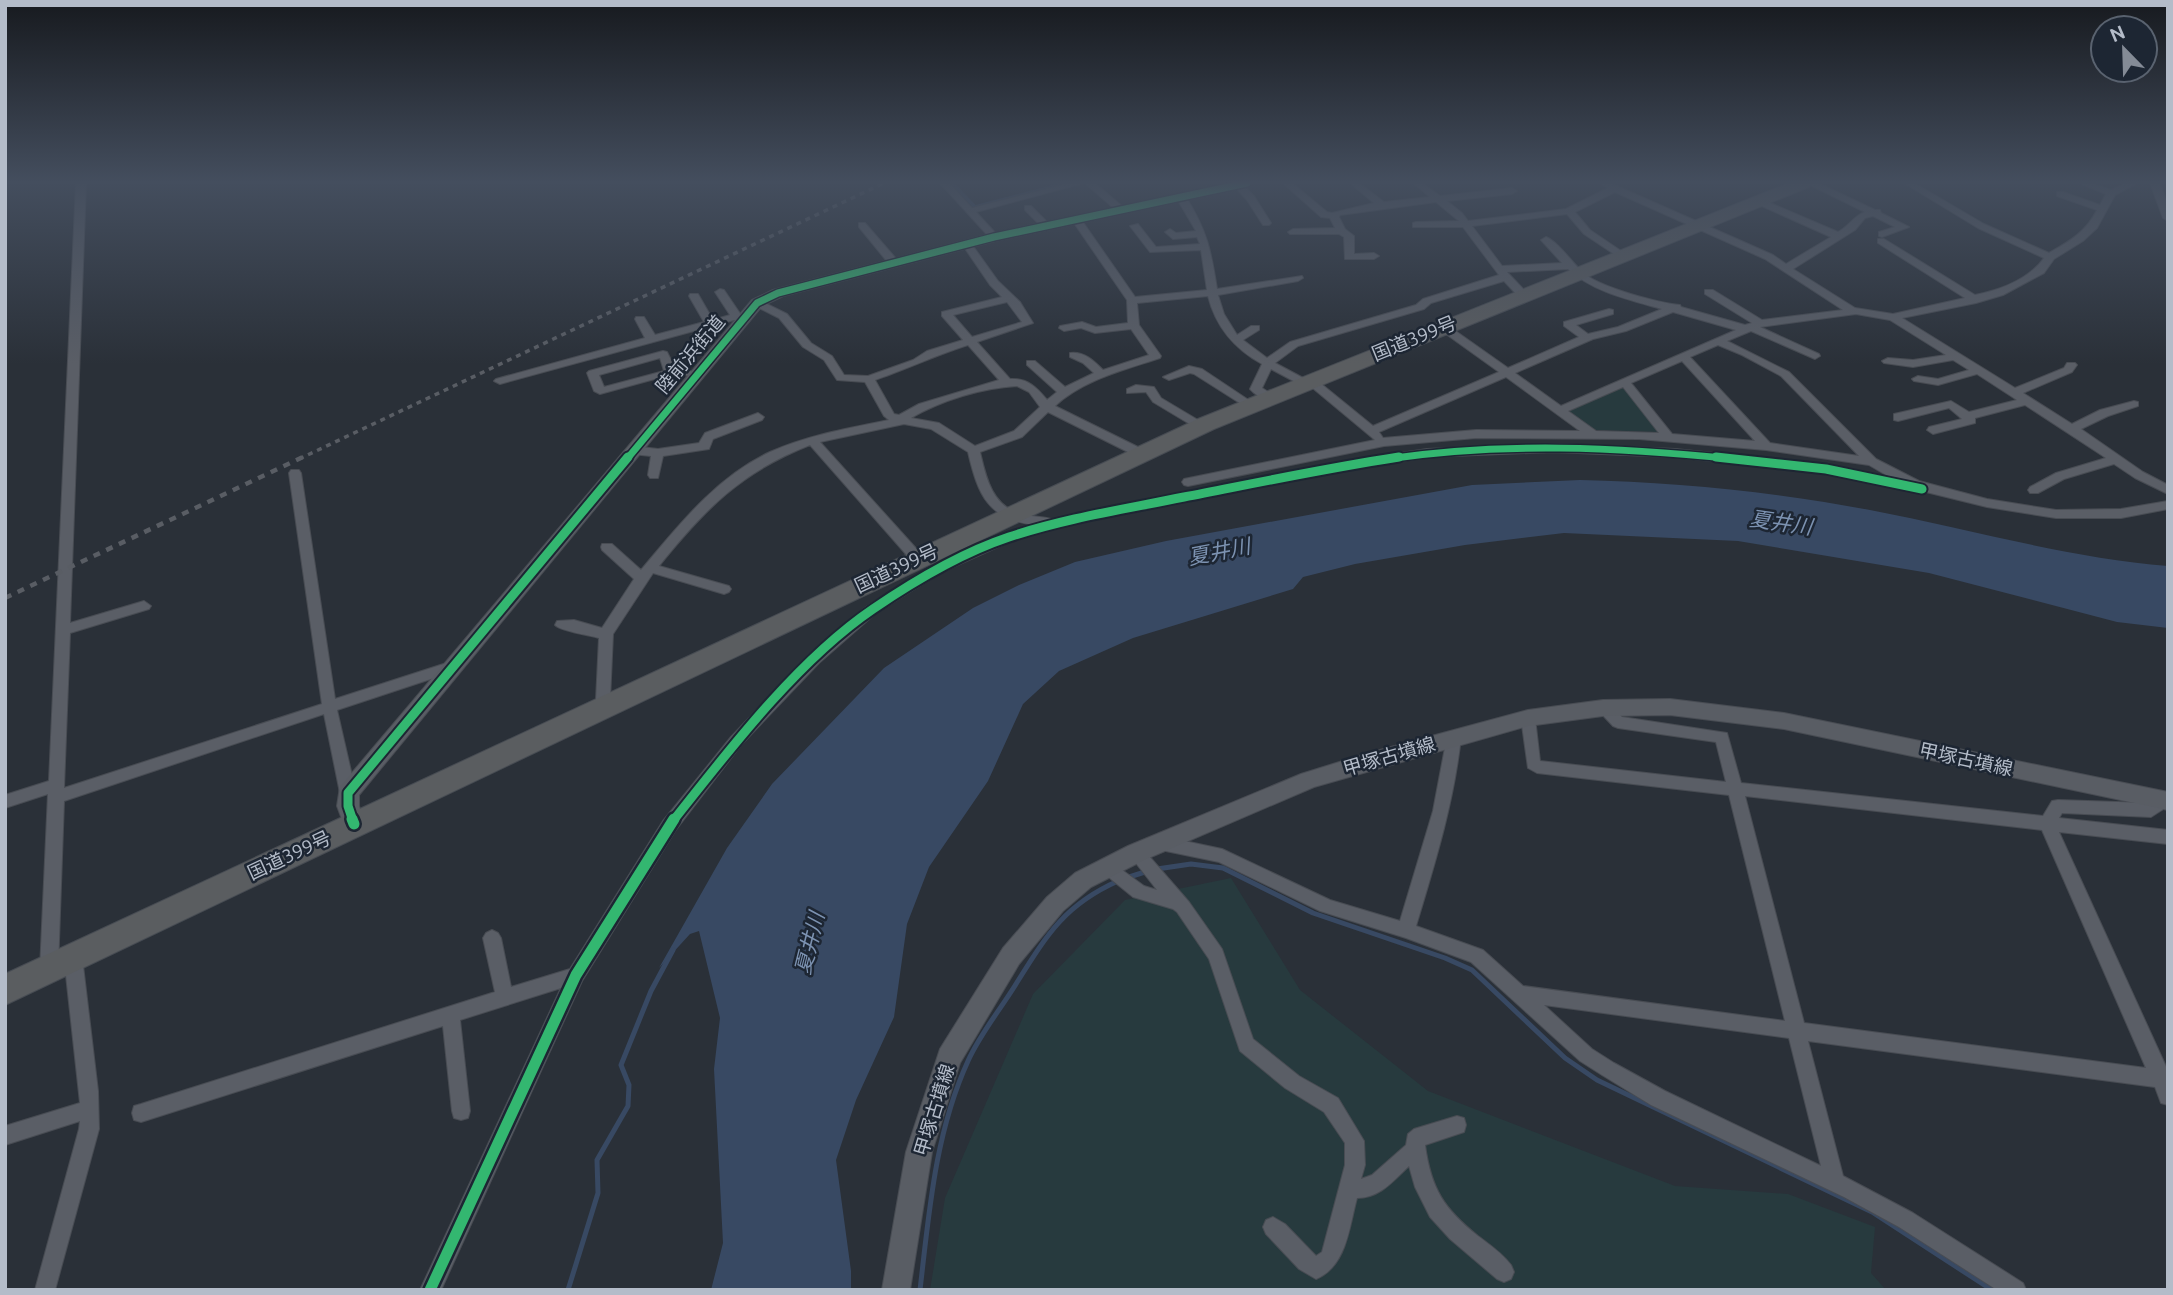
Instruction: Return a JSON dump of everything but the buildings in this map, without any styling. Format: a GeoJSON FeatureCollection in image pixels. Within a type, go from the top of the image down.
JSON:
{"type":"FeatureCollection","features":[{"type":"Feature","properties":{"kind":"highway","name":"国道399号"},"geometry":{"type":"LineString","coordinates":[[5,990],[1202,426],[1523,295],[1573,270],[1650,243]]}},
{"type":"Feature","properties":{"kind":"street"},"geometry":{"type":"LineString","coordinates":[[49,969],[79,243]]}},
{"type":"Feature","properties":{"kind":"street"},"geometry":{"type":"LineString","coordinates":[[878,243],[894,263]]}},
{"type":"Feature","properties":{"kind":"street"},"geometry":{"type":"LineString","coordinates":[[974,450],[1009,439],[1064,392],[1101,374],[1156,356],[1134,325],[1132,300],[1093,243]]}},
{"type":"Feature","properties":{"kind":"street"},"geometry":{"type":"LineString","coordinates":[[1148,243],[1153,250],[1204,247]]}},
{"type":"Feature","properties":{"kind":"street"},"geometry":{"type":"LineString","coordinates":[[1203,243],[1215,309],[1236,340],[1269,362],[1308,382],[1384,442]]}},
{"type":"Feature","properties":{"kind":"street"},"geometry":{"type":"LineString","coordinates":[[1349,243],[1349,257],[1374,256]]}},
{"type":"Feature","properties":{"kind":"street"},"geometry":{"type":"LineString","coordinates":[[1481,243],[1502,273],[1523,295]]}},
{"type":"Feature","properties":{"kind":"street"},"geometry":{"type":"LineString","coordinates":[[1549,243],[1573,270],[1632,296],[1753,326]]}},
{"type":"Feature","properties":{"kind":"street"},"geometry":{"type":"LineString","coordinates":[[1603,243],[1620,255]]}},
{"type":"Feature","properties":{"kind":"street"},"geometry":{"type":"LineString","coordinates":[[1739,243],[1769,257],[1837,303],[1856,311]]}},
{"type":"Feature","properties":{"kind":"street"},"geometry":{"type":"LineString","coordinates":[[1785,269],[1826,243]]}},
{"type":"Feature","properties":{"kind":"street"},"geometry":{"type":"LineString","coordinates":[[1891,243],[1976,300]]}},
{"type":"Feature","properties":{"kind":"street"},"geometry":{"type":"LineString","coordinates":[[2020,243],[2050,257]]}},
{"type":"Feature","properties":{"kind":"street"},"geometry":{"type":"LineString","coordinates":[[1561,410],[1753,326],[1822,313],[1856,311],[1893,317],[1999,293],[2040,271],[2050,257],[2073,243]]}},
{"type":"Feature","properties":{"kind":"street"},"geometry":{"type":"LineString","coordinates":[[757,303],[783,316],[807,345],[828,358],[841,378],[869,379],[917,362],[931,353],[1028,323],[995,284],[967,244]]}},
{"type":"Feature","properties":{"kind":"street","name":"陸前浜街道"},"geometry":{"type":"LineString","coordinates":[[348,793],[695,375],[738,318],[757,303],[778,293],[967,244]]}},
{"type":"Feature","properties":{"kind":"street"},"geometry":{"type":"LineString","coordinates":[[1259,401],[1256,389],[1269,362],[1301,341],[1420,307],[1427,301],[1502,273],[1573,270]]}},
{"type":"Feature","properties":{"kind":"street"},"geometry":{"type":"LineString","coordinates":[[1132,300],[1211,293],[1298,278]]}},
{"type":"Feature","properties":{"kind":"street"},"geometry":{"type":"LineString","coordinates":[[500,381],[738,318],[720,292]]}},
{"type":"Feature","properties":{"kind":"street"},"geometry":{"type":"LineString","coordinates":[[1709,292],[1753,326],[1815,356]]}},
{"type":"Feature","properties":{"kind":"street"},"geometry":{"type":"LineString","coordinates":[[694,296],[710,324]]}},
{"type":"Feature","properties":{"kind":"street"},"geometry":{"type":"LineString","coordinates":[[1006,381],[946,314],[1009,298]]}},
{"type":"Feature","properties":{"kind":"street"},"geometry":{"type":"LineString","coordinates":[[1372,431],[1587,338],[1622,329],[1676,307]]}},
{"type":"Feature","properties":{"kind":"street"},"geometry":{"type":"LineString","coordinates":[[1587,338],[1568,324],[1609,312]]}},
{"type":"Feature","properties":{"kind":"street"},"geometry":{"type":"LineString","coordinates":[[1893,317],[2168,490]]}},
{"type":"Feature","properties":{"kind":"street"},"geometry":{"type":"LineString","coordinates":[[640,318],[651,357]]}},
{"type":"Feature","properties":{"kind":"street"},"geometry":{"type":"LineString","coordinates":[[1064,328],[1078,325],[1095,330],[1134,325]]}},
{"type":"Feature","properties":{"kind":"street"},"geometry":{"type":"LineString","coordinates":[[1443,327],[1592,434]]}},
{"type":"Feature","properties":{"kind":"street"},"geometry":{"type":"LineString","coordinates":[[1236,340],[1255,328]]}},
{"type":"Feature","properties":{"kind":"street"},"geometry":{"type":"LineString","coordinates":[[1719,342],[1746,352],[1785,374],[1872,462],[1898,479],[1922,489]]}},
{"type":"Feature","properties":{"kind":"street"},"geometry":{"type":"LineString","coordinates":[[671,370],[663,354],[593,373],[600,391],[671,370],[695,375]]}},
{"type":"Feature","properties":{"kind":"street"},"geometry":{"type":"LineString","coordinates":[[1074,355],[1087,361],[1101,374]]}},
{"type":"Feature","properties":{"kind":"street"},"geometry":{"type":"LineString","coordinates":[[1888,361],[1902,364],[1925,363],[1954,356]]}},
{"type":"Feature","properties":{"kind":"street"},"geometry":{"type":"LineString","coordinates":[[1684,357],[1766,446]]}},
{"type":"Feature","properties":{"kind":"street"},"geometry":{"type":"LineString","coordinates":[[1031,363],[1064,392]]}},
{"type":"Feature","properties":{"kind":"street"},"geometry":{"type":"LineString","coordinates":[[2014,394],[2068,370],[2071,365]]}},
{"type":"Feature","properties":{"kind":"street"},"geometry":{"type":"LineString","coordinates":[[1170,377],[1189,369],[1198,370],[1259,401]]}},
{"type":"Feature","properties":{"kind":"street"},"geometry":{"type":"LineString","coordinates":[[1918,379],[1937,382],[1977,371]]}},
{"type":"Feature","properties":{"kind":"street"},"geometry":{"type":"LineString","coordinates":[[869,379],[890,416],[935,426],[974,450],[978,469],[997,509],[1020,520],[1061,522]]}},
{"type":"Feature","properties":{"kind":"street"},"geometry":{"type":"LineString","coordinates":[[606,708],[603,700],[606,634],[646,574],[691,518],[737,477],[774,455],[812,440],[904,420],[923,406],[1006,381],[1026,386],[1049,407],[1142,454]]}},
{"type":"Feature","properties":{"kind":"street"},"geometry":{"type":"LineString","coordinates":[[1625,383],[1669,438]]}},
{"type":"Feature","properties":{"kind":"street"},"geometry":{"type":"LineString","coordinates":[[1131,391],[1136,388],[1150,389],[1157,400],[1202,426]]}},
{"type":"Feature","properties":{"kind":"street"},"geometry":{"type":"LineString","coordinates":[[1898,417],[1951,404],[1969,416],[2026,401]]}},
{"type":"Feature","properties":{"kind":"street"},"geometry":{"type":"LineString","coordinates":[[2072,429],[2104,413],[2134,404]]}},
{"type":"Feature","properties":{"kind":"street"},"geometry":{"type":"LineString","coordinates":[[1933,429],[1971,420],[1969,416]]}},
{"type":"Feature","properties":{"kind":"street"},"geometry":{"type":"LineString","coordinates":[[632,450],[659,453],[705,446],[709,436],[758,417]]}},
{"type":"Feature","properties":{"kind":"street"},"geometry":{"type":"LineString","coordinates":[[1188,482],[1384,442],[1476,434],[1592,434],[1669,438],[1766,446],[1872,462]]}},
{"type":"Feature","properties":{"kind":"street"},"geometry":{"type":"LineString","coordinates":[[812,440],[918,558]]}},
{"type":"Feature","properties":{"kind":"street"},"geometry":{"type":"LineString","coordinates":[[430,1290],[576,975],[669,826],[736,741],[814,659],[871,610],[920,578],[975,550],[1061,522],[1297,474],[1427,453],[1553,448],[1675,453],[1826,469],[2034,512],[2079,517],[2116,516],[2168,505]]}},
{"type":"Feature","properties":{"kind":"street"},"geometry":{"type":"LineString","coordinates":[[654,475],[659,453]]}},
{"type":"Feature","properties":{"kind":"street"},"geometry":{"type":"LineString","coordinates":[[2034,489],[2060,476],[2116,459]]}},
{"type":"Feature","properties":{"kind":"street"},"geometry":{"type":"LineString","coordinates":[[295,473],[329,705],[348,793],[348,806],[354,824]]}},
{"type":"Feature","properties":{"kind":"street"},"geometry":{"type":"LineString","coordinates":[[607,547],[646,574],[724,589]]}},
{"type":"Feature","properties":{"kind":"street"},"geometry":{"type":"LineString","coordinates":[[63,631],[144,606]]}},
{"type":"Feature","properties":{"kind":"street"},"geometry":{"type":"LineString","coordinates":[[562,625],[575,624],[592,634],[606,634]]}},
{"type":"Feature","properties":{"kind":"street"},"geometry":{"type":"LineString","coordinates":[[5,802],[56,791],[457,664]]}},
{"type":"Feature","properties":{"kind":"street","name":"甲塚古墳線"},"geometry":{"type":"LineString","coordinates":[[895,1290],[919,1152],[949,1058],[1011,956],[1055,904],[1083,880],[1112,871],[1140,857],[1160,842],[1308,780],[1528,718],[1603,708],[1670,707],[1739,714],[1828,730],[2166,801]]}},
{"type":"Feature","properties":{"kind":"street"},"geometry":{"type":"LineString","coordinates":[[1603,708],[1618,722],[1722,737],[1835,1182]]}},
{"type":"Feature","properties":{"kind":"street"},"geometry":{"type":"LineString","coordinates":[[1528,718],[1533,764],[1537,767],[2168,837]]}},
{"type":"Feature","properties":{"kind":"street"},"geometry":{"type":"LineString","coordinates":[[1406,930],[1441,813],[1454,737]]}},
{"type":"Feature","properties":{"kind":"street"},"geometry":{"type":"LineString","coordinates":[[2047,824],[2058,806],[2151,810],[2166,801]]}},
{"type":"Feature","properties":{"kind":"street"},"geometry":{"type":"LineString","coordinates":[[2047,824],[2165,1085]]}},
{"type":"Feature","properties":{"kind":"street"},"geometry":{"type":"LineString","coordinates":[[1160,842],[1231,859],[1326,906],[1406,930],[1477,956],[1586,1055],[1608,1069],[1658,1098],[1835,1182],[1906,1220],[2016,1290]]}},
{"type":"Feature","properties":{"kind":"street"},"geometry":{"type":"LineString","coordinates":[[1140,857],[1216,955],[1245,1045],[1292,1082],[1331,1105],[1354,1140],[1355,1153],[1349,1188],[1336,1241],[1323,1266],[1311,1268],[1294,1246],[1273,1227]]}},
{"type":"Feature","properties":{"kind":"street"},"geometry":{"type":"LineString","coordinates":[[1112,871],[1139,892],[1173,897]]}},
{"type":"Feature","properties":{"kind":"street"},"geometry":{"type":"LineString","coordinates":[[492,938],[505,999]]}},
{"type":"Feature","properties":{"kind":"street"},"geometry":{"type":"LineString","coordinates":[[45,1290],[89,1129],[73,957]]}},
{"type":"Feature","properties":{"kind":"street"},"geometry":{"type":"LineString","coordinates":[[141,1113],[576,975]]}},
{"type":"Feature","properties":{"kind":"street"},"geometry":{"type":"LineString","coordinates":[[1521,994],[2165,1085]]}},
{"type":"Feature","properties":{"kind":"street"},"geometry":{"type":"LineString","coordinates":[[451,1016],[461,1111]]}},
{"type":"Feature","properties":{"kind":"street"},"geometry":{"type":"LineString","coordinates":[[5,1136],[89,1109]]}},
{"type":"Feature","properties":{"kind":"street"},"geometry":{"type":"LineString","coordinates":[[1457,1125],[1420,1136],[1415,1141],[1420,1181],[1426,1195],[1448,1224],[1504,1272]]}},
{"type":"Feature","properties":{"kind":"street"},"geometry":{"type":"LineString","coordinates":[[1349,1188],[1363,1191],[1374,1185],[1406,1155],[1416,1150]]}},
{"type":"Feature","properties":{"kind":"green space"},"geometry":{"type":"Polygon","coordinates":[[[1624,387],[1658,432],[1594,430],[1569,411],[1624,387]]]}},
{"type":"Feature","properties":{"kind":"green space"},"geometry":{"type":"Polygon","coordinates":[[[1231,878],[1300,990],[1428,1091],[1675,1186],[1788,1194],[1875,1227],[1871,1273],[1886,1290],[930,1290],[945,1198],[1033,994],[1125,900],[1231,878]]]}},
{"type":"Feature","properties":{"kind":"water","name":"夏井川"},"geometry":{"type":"Polygon","coordinates":[[[1580,480],[1653,483],[1798,498],[1870,510],[2093,557],[2168,566],[2168,628],[2117,622],[1929,573],[1738,541],[1564,533],[1465,545],[1355,564],[1303,577],[1293,589],[1133,638],[1059,671],[1023,704],[988,781],[929,867],[907,924],[894,1017],[856,1100],[836,1160],[851,1271],[851,1290],[711,1290],[723,1243],[714,1069],[720,1018],[699,931],[690,934],[659,968],[727,848],[772,784],[884,668],[973,608],[1075,562],[1166,541],[1472,485],[1580,480]]]}},
{"type":"Feature","properties":{"kind":"waterway"},"geometry":{"type":"LineString","coordinates":[[1157,869],[1191,864],[1223,868],[1313,913],[1445,958],[1472,970],[1565,1058],[1597,1080],[1872,1212],[1992,1290]]}},
{"type":"Feature","properties":{"kind":"waterway"},"geometry":{"type":"LineString","coordinates":[[1126,878],[1148,871]]}},
{"type":"Feature","properties":{"kind":"waterway"},"geometry":{"type":"LineString","coordinates":[[920,1290],[930,1203],[941,1145],[948,1116],[968,1061],[1047,937],[1070,911],[1099,890],[1118,881]]}},
{"type":"Feature","properties":{"kind":"waterway"},"geometry":{"type":"LineString","coordinates":[[568,1290],[598,1193],[597,1160],[628,1106],[629,1085],[621,1065],[651,991],[673,950]]}},
{"type":"Feature","properties":{"kind":"railway"},"geometry":{"type":"LineString","coordinates":[[299,459],[756,243]]}},
{"type":"Feature","properties":{"kind":"railway"},"geometry":{"type":"LineString","coordinates":[[5,598],[303,457]]}},
{"type":"Feature","properties":{"kind":"cycle path"},"geometry":{"type":"LineString","coordinates":[[354,824],[348,806],[348,793],[757,303],[778,293],[969,243]]}},
{"type":"Feature","properties":{"kind":"cycle path"},"geometry":{"type":"LineString","coordinates":[[430,1290],[576,975],[669,826],[736,741],[814,659],[871,610],[937,569],[1006,538],[1061,522],[1323,469],[1427,453],[1553,448],[1675,453],[1826,469],[1922,489]]}}]}
